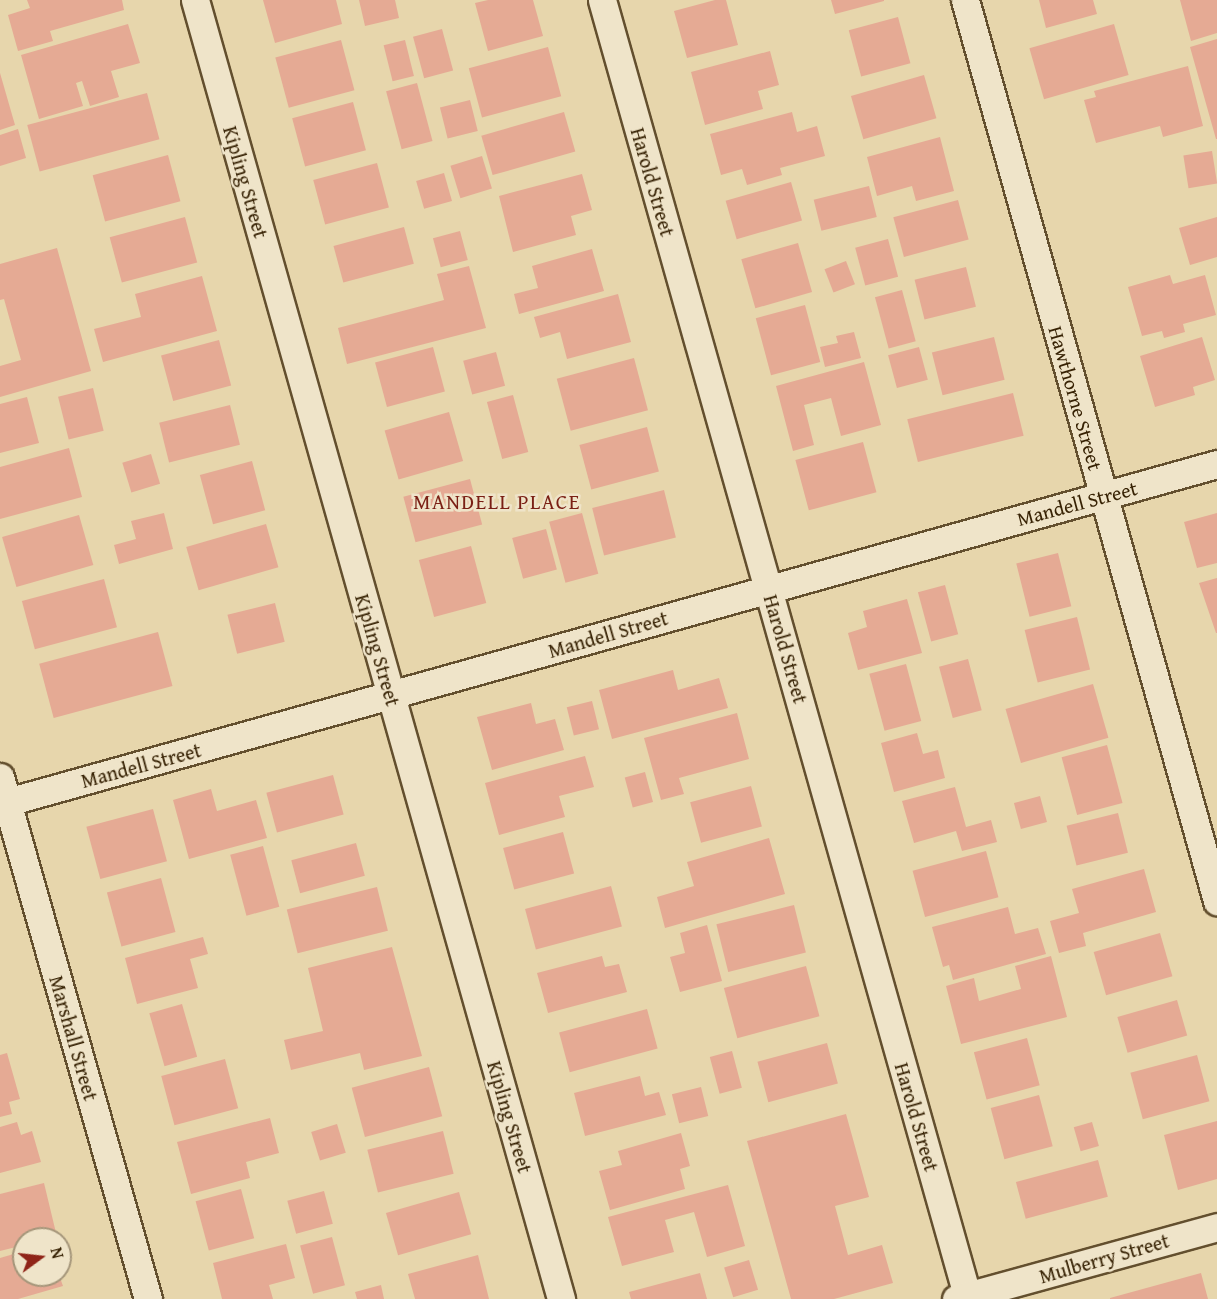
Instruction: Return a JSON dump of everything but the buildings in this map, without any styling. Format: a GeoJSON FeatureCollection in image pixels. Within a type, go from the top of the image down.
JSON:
{"type":"FeatureCollection","features":[{"type":"Feature","properties":{"kind":"street","name":"Kipling Street"},"geometry":{"type":"LineString","coordinates":[[195,0],[561,1299]]}},
{"type":"Feature","properties":{"kind":"street","name":"Harold Street"},"geometry":{"type":"LineString","coordinates":[[602,0],[769,588],[964,1298]]}},
{"type":"Feature","properties":{"kind":"street","name":"Hawthorne Street"},"geometry":{"type":"LineString","coordinates":[[964,0],[1217,901]]}},
{"type":"Feature","properties":{"kind":"street","name":"Mandell Street"},"geometry":{"type":"LineString","coordinates":[[2,794],[391,696],[1217,464]]}},
{"type":"Feature","properties":{"kind":"street","name":"Marshall Street"},"geometry":{"type":"LineString","coordinates":[[2,794],[148,1299]]}},
{"type":"Feature","properties":{"kind":"street","name":"Mulberry Street"},"geometry":{"type":"LineString","coordinates":[[964,1298],[1217,1227]]}},
{"type":"Feature","properties":{"kind":"district","name":"MANDELL PLACE"},"geometry":{"type":"Point","coordinates":[497,502]}}]}
